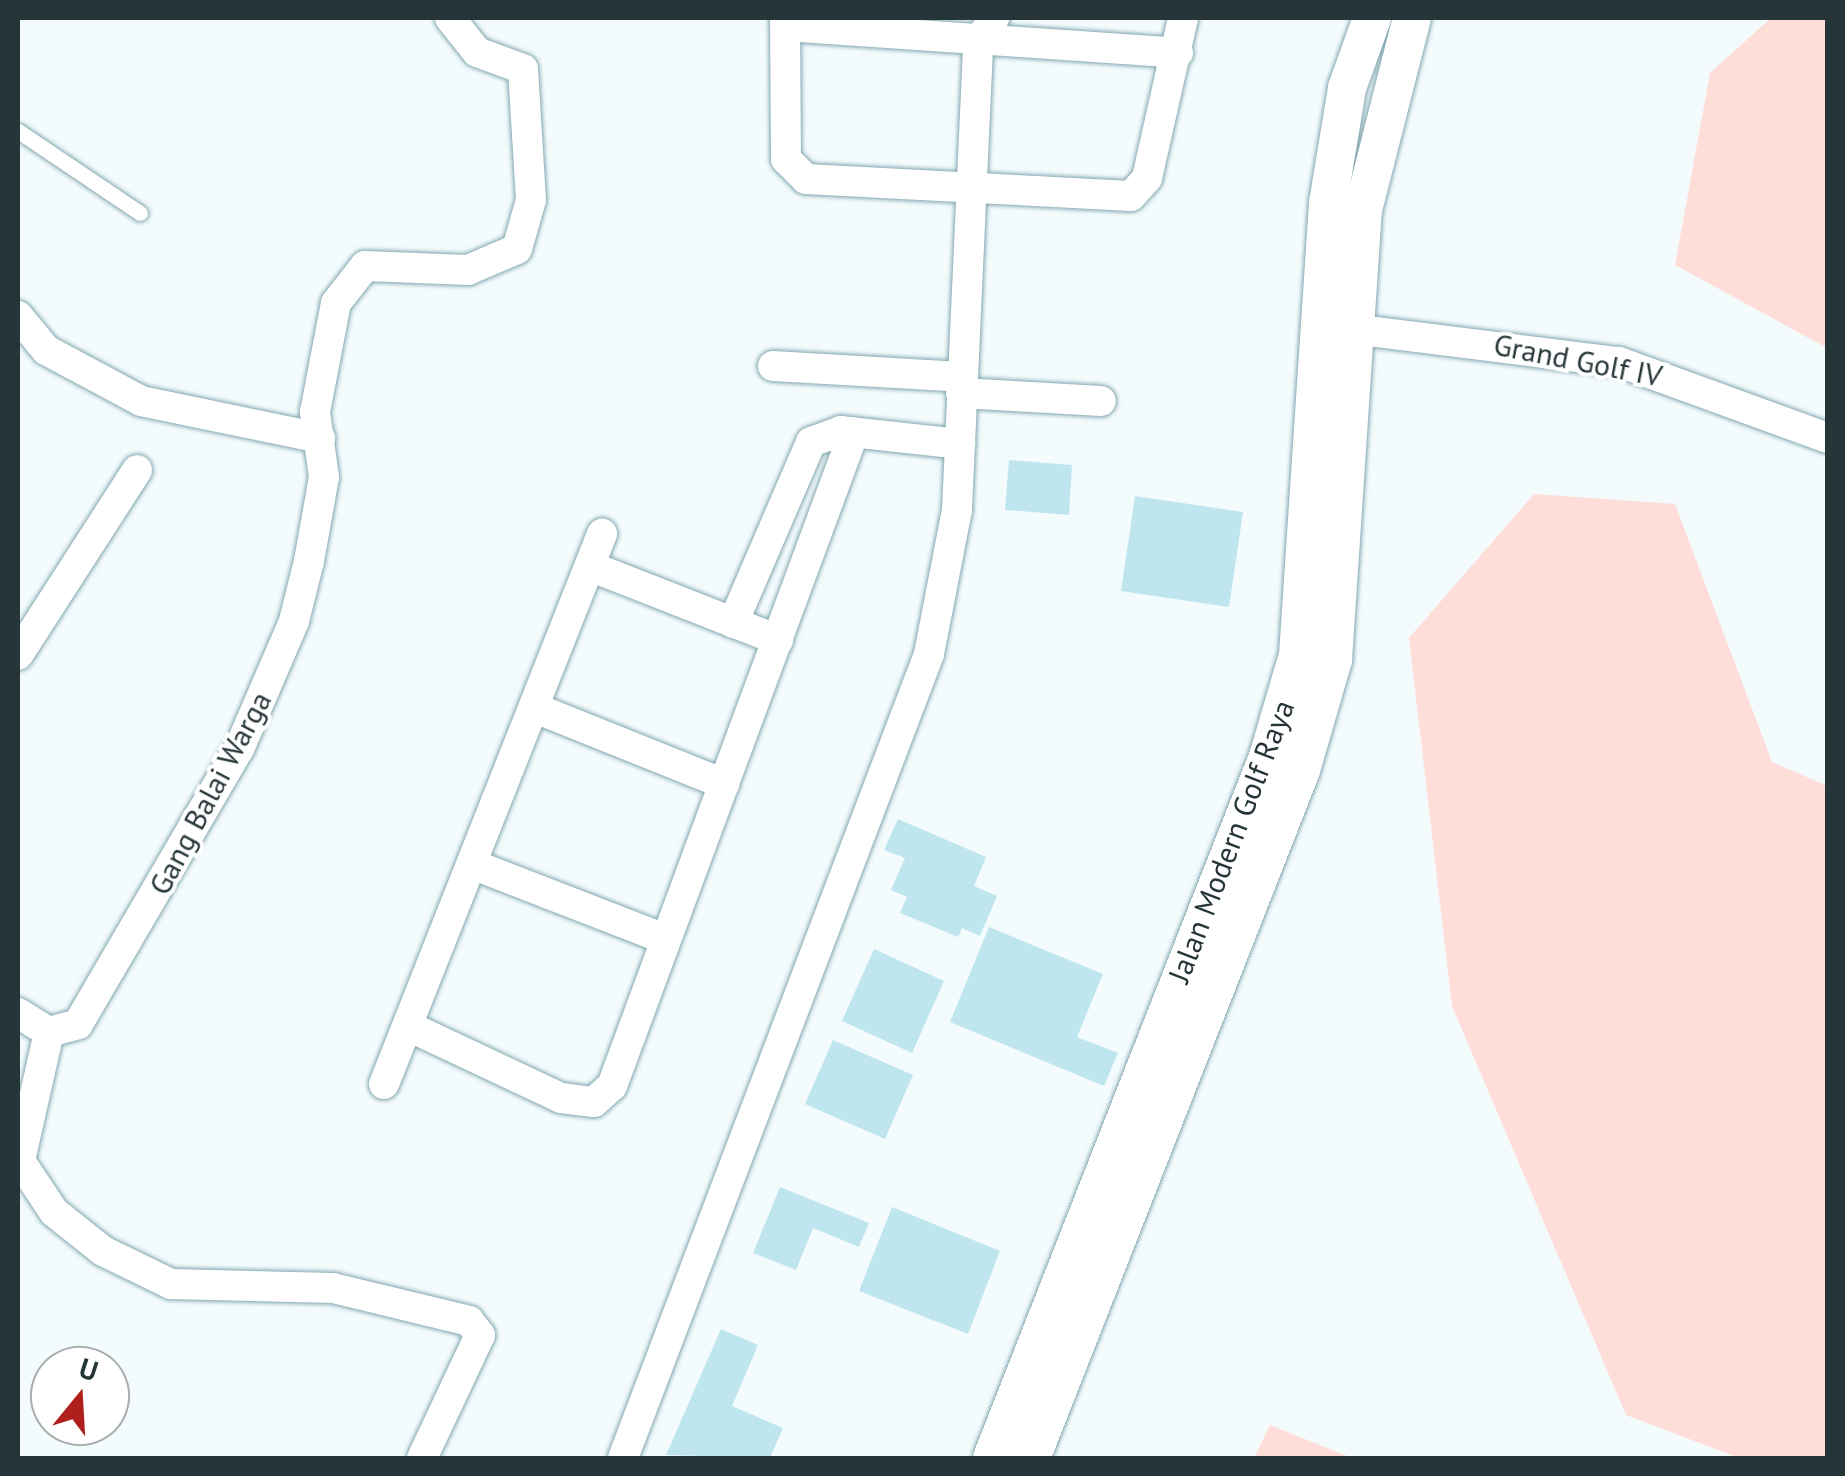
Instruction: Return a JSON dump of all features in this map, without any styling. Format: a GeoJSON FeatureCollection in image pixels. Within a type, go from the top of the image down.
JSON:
{"type":"FeatureCollection","features":[{"type":"Feature","properties":{"kind":"street","name":"Gang Balai Warga"},"geometry":{"type":"LineString","coordinates":[[49,1032],[78,1024],[94,1004],[239,749],[294,622],[324,477],[315,412],[336,303],[365,266],[468,270],[517,249],[531,200],[522,69],[476,52],[450,18]]}},
{"type":"Feature","properties":{"kind":"street"},"geometry":{"type":"LineString","coordinates":[[1178,53],[986,30],[785,22],[786,159],[793,171],[970,191],[1141,192],[1178,53],[1183,18]]}},
{"type":"Feature","properties":{"kind":"street","name":"Jalan Modern Golf Raya"},"geometry":{"type":"LineString","coordinates":[[992,1458],[1268,757],[1298,655],[1318,326],[1344,107],[1372,18]]}},
{"type":"Feature","properties":{"kind":"street","name":"Jalan Modern Golf Raya"},"geometry":{"type":"LineString","coordinates":[[1031,1458],[1301,770],[1333,660],[1363,210],[1385,96],[1412,18]]}},
{"type":"Feature","properties":{"kind":"street"},"geometry":{"type":"LineString","coordinates":[[623,1458],[929,654],[946,583],[960,444],[970,191],[986,30]]}},
{"type":"Feature","properties":{"kind":"street"},"geometry":{"type":"LineString","coordinates":[[18,316],[46,350],[141,401],[320,438]]}},
{"type":"Feature","properties":{"kind":"street","name":"Grand Golf IV"},"geometry":{"type":"LineString","coordinates":[[1318,326],[1619,362],[1828,438]]}},
{"type":"Feature","properties":{"kind":"street"},"geometry":{"type":"LineString","coordinates":[[774,366],[1102,401]]}},
{"type":"Feature","properties":{"kind":"street"},"geometry":{"type":"LineString","coordinates":[[733,623],[800,458],[823,433],[854,432],[960,444]]}},
{"type":"Feature","properties":{"kind":"street"},"geometry":{"type":"LineString","coordinates":[[408,1026],[561,1098],[594,1102],[612,1086],[854,432]]}},
{"type":"Feature","properties":{"kind":"street"},"geometry":{"type":"LineString","coordinates":[[18,655],[137,470]]}},
{"type":"Feature","properties":{"kind":"street"},"geometry":{"type":"LineString","coordinates":[[384,1084],[602,534]]}},
{"type":"Feature","properties":{"kind":"street"},"geometry":{"type":"LineString","coordinates":[[592,567],[778,640]]}},
{"type":"Feature","properties":{"kind":"street"},"geometry":{"type":"LineString","coordinates":[[536,708],[724,784]]}},
{"type":"Feature","properties":{"kind":"street"},"geometry":{"type":"LineString","coordinates":[[474,865],[665,939]]}},
{"type":"Feature","properties":{"kind":"street"},"geometry":{"type":"LineString","coordinates":[[18,1012],[49,1032],[19,1163],[54,1212],[103,1251],[172,1284],[333,1288],[469,1321],[480,1335],[422,1458]]}},
{"type":"Feature","properties":{"kind":"lane"},"geometry":{"type":"LineString","coordinates":[[18,131],[140,213]]}},
{"type":"Feature","properties":{"kind":"shaded area"},"geometry":{"type":"Polygon","coordinates":[[[1771,18],[1827,18],[1827,348],[1675,265],[1710,73],[1771,18]]]}},
{"type":"Feature","properties":{"kind":"shaded area"},"geometry":{"type":"Polygon","coordinates":[[[1534,494],[1675,504],[1772,762],[1827,786],[1827,1458],[1739,1458],[1626,1415],[1452,1006],[1409,638],[1534,494]]]}},
{"type":"Feature","properties":{"kind":"shaded area"},"geometry":{"type":"Polygon","coordinates":[[[1270,1425],[1352,1458],[1254,1458],[1270,1425]]]}},
{"type":"Feature","properties":{"kind":"building"},"geometry":{"type":"Polygon","coordinates":[[[1009,460],[1072,465],[1069,515],[1005,510],[1009,460]]]}},
{"type":"Feature","properties":{"kind":"building"},"geometry":{"type":"Polygon","coordinates":[[[1135,496],[1243,512],[1229,607],[1121,591],[1135,496]]]}},
{"type":"Feature","properties":{"kind":"building"},"geometry":{"type":"Polygon","coordinates":[[[898,819],[986,857],[974,886],[997,896],[980,936],[962,928],[958,937],[900,913],[907,897],[891,890],[905,858],[884,850],[898,819]]]}},
{"type":"Feature","properties":{"kind":"building"},"geometry":{"type":"Polygon","coordinates":[[[989,927],[1103,974],[1077,1037],[1118,1053],[1104,1086],[950,1022],[989,927]]]}},
{"type":"Feature","properties":{"kind":"building"},"geometry":{"type":"Polygon","coordinates":[[[874,949],[944,981],[912,1053],[842,1021],[874,949]]]}},
{"type":"Feature","properties":{"kind":"building"},"geometry":{"type":"Polygon","coordinates":[[[833,1040],[913,1075],[885,1139],[805,1104],[833,1040]]]}},
{"type":"Feature","properties":{"kind":"building"},"geometry":{"type":"Polygon","coordinates":[[[780,1187],[869,1223],[859,1247],[813,1228],[796,1270],[753,1253],[780,1187]]]}},
{"type":"Feature","properties":{"kind":"building"},"geometry":{"type":"Polygon","coordinates":[[[892,1207],[1000,1251],[968,1334],[859,1291],[892,1207]]]}},
{"type":"Feature","properties":{"kind":"building"},"geometry":{"type":"Polygon","coordinates":[[[721,1329],[758,1345],[732,1406],[783,1428],[770,1458],[666,1455],[721,1329]]]}}]}
